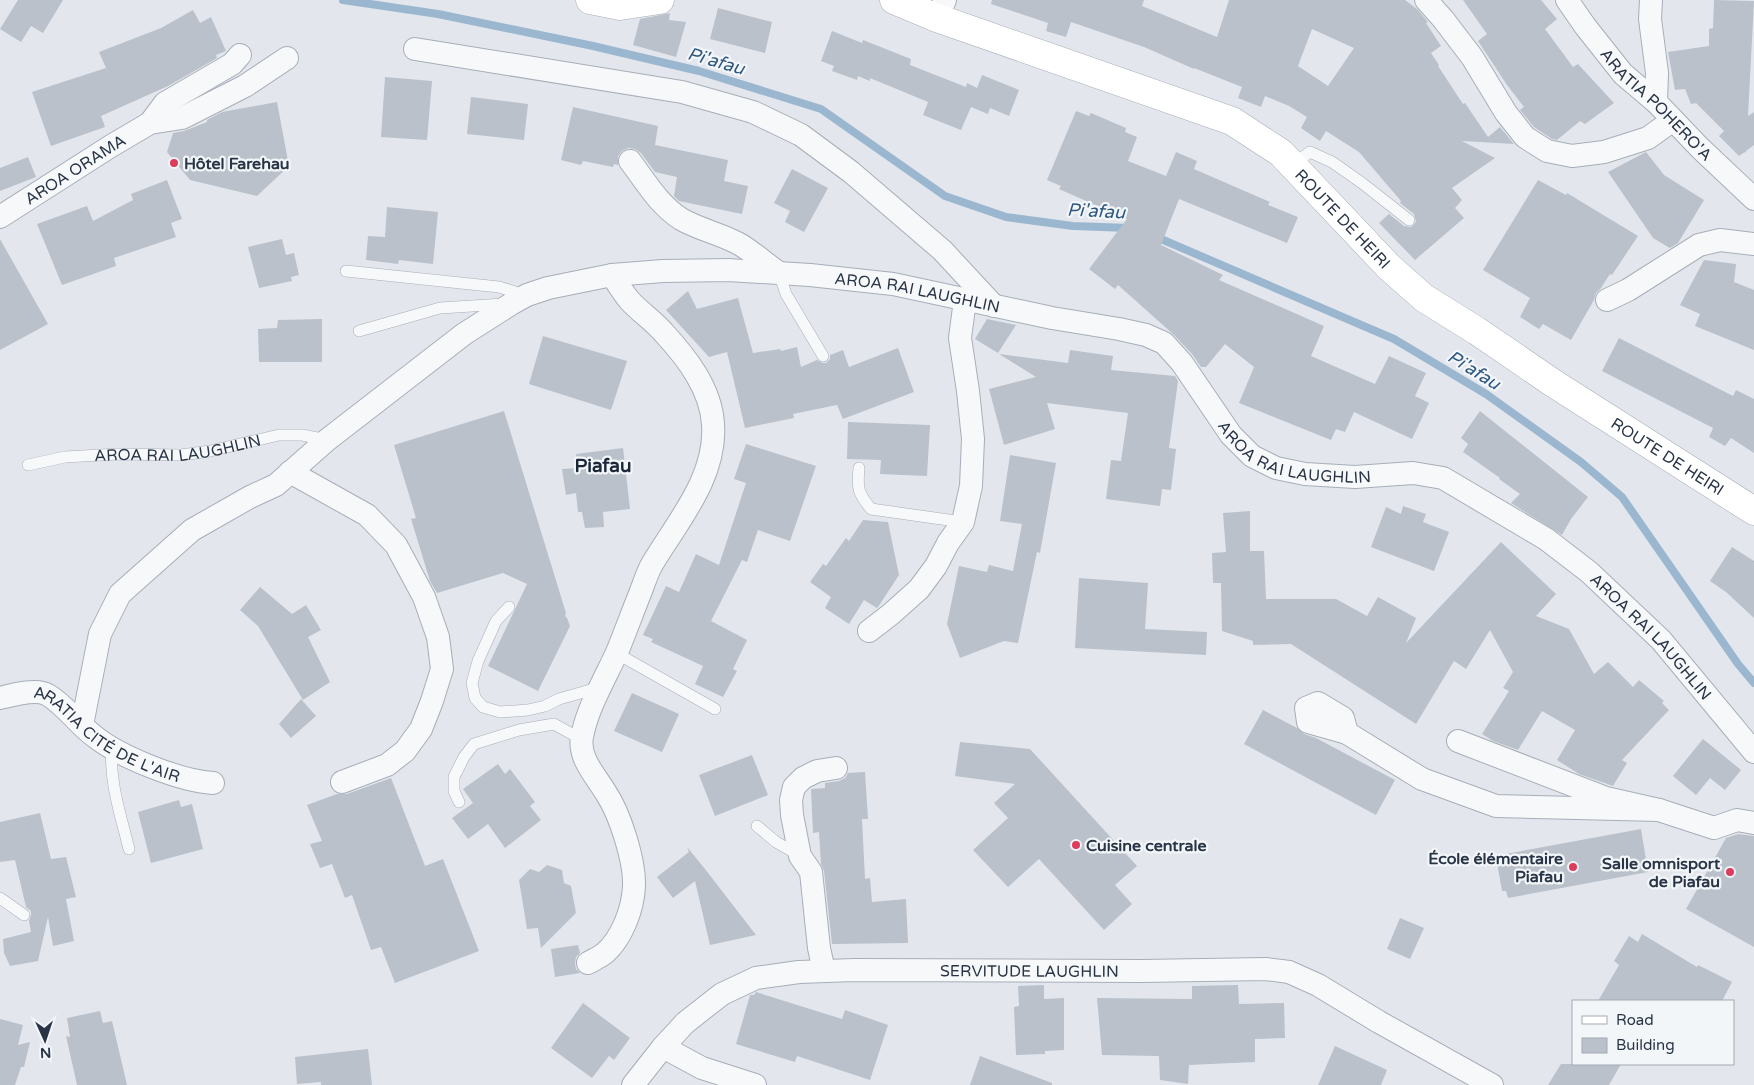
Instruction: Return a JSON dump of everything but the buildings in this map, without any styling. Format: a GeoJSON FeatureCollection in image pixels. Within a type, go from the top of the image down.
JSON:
{"type":"FeatureCollection","features":[{"type":"Feature","properties":{"kind":"main road"},"geometry":{"type":"LineString","coordinates":[[590,0],[620,6],[660,0]]}},
{"type":"Feature","properties":{"kind":"main road","name":"ROUTE DE HEIRI"},"geometry":{"type":"LineString","coordinates":[[894,0],[941,9],[1232,121],[1280,153],[1389,267],[1424,298],[1754,511]]}},
{"type":"Feature","properties":{"kind":"street"},"geometry":{"type":"LineString","coordinates":[[1426,0],[1472,57],[1506,113],[1525,137],[1547,152],[1572,156],[1604,152],[1648,138],[1674,120]]}},
{"type":"Feature","properties":{"kind":"street","name":"ARATIA POHERO'A"},"geometry":{"type":"LineString","coordinates":[[1567,0],[1623,74],[1656,102],[1700,148],[1754,199]]}},
{"type":"Feature","properties":{"kind":"street"},"geometry":{"type":"LineString","coordinates":[[1651,0],[1650,19],[1657,73],[1656,102]]}},
{"type":"Feature","properties":{"kind":"street"},"geometry":{"type":"LineString","coordinates":[[415,49],[682,92],[753,112],[802,135],[851,172],[942,250],[994,306]]}},
{"type":"Feature","properties":{"kind":"street"},"geometry":{"type":"LineString","coordinates":[[150,123],[166,103],[232,64],[240,55]]}},
{"type":"Feature","properties":{"kind":"street"},"geometry":{"type":"LineString","coordinates":[[150,123],[182,118],[245,86],[287,58]]}},
{"type":"Feature","properties":{"kind":"street","name":"AROA ORAMA"},"geometry":{"type":"LineString","coordinates":[[0,217],[150,123]]}},
{"type":"Feature","properties":{"kind":"street"},"geometry":{"type":"LineString","coordinates":[[630,161],[655,197],[680,218],[741,245],[779,273]]}},
{"type":"Feature","properties":{"kind":"street"},"geometry":{"type":"LineString","coordinates":[[1607,300],[1628,290],[1699,245],[1720,240],[1754,244]]}},
{"type":"Feature","properties":{"kind":"street","name":"AROA RAI LAUGHLIN"},"geometry":{"type":"LineString","coordinates":[[82,725],[100,634],[120,594],[192,530],[283,478],[327,440],[464,334],[519,300],[548,288],[612,275],[664,271],[728,270],[810,274],[893,284],[994,306],[1119,329],[1146,335],[1164,343],[1182,363],[1231,435],[1252,456],[1276,468],[1305,474],[1355,477],[1413,473],[1444,478],[1546,538],[1589,572],[1661,640],[1754,752]]}},
{"type":"Feature","properties":{"kind":"street"},"geometry":{"type":"LineString","coordinates":[[588,963],[605,953],[617,939],[629,914],[634,886],[629,851],[620,823],[606,793],[594,776],[583,754],[581,739],[586,722],[650,568],[683,516],[703,478],[712,450],[713,424],[708,397],[692,368],[663,332],[628,300],[612,275]]}},
{"type":"Feature","properties":{"kind":"street"},"geometry":{"type":"LineString","coordinates":[[868,631],[891,614],[919,588],[936,566],[948,543],[963,522],[971,486],[973,439],[960,338],[965,300]]}},
{"type":"Feature","properties":{"kind":"street"},"geometry":{"type":"LineString","coordinates":[[283,478],[368,515],[396,545],[424,597],[438,637],[442,669],[422,729],[405,751],[387,765],[342,782]]}},
{"type":"Feature","properties":{"kind":"street","name":"ARATIA CITÉ DE L'AIR"},"geometry":{"type":"LineString","coordinates":[[0,698],[23,692],[47,694],[93,736],[112,748],[147,764],[199,782],[213,783]]}},
{"type":"Feature","properties":{"kind":"street"},"geometry":{"type":"LineString","coordinates":[[1347,733],[1422,779],[1496,806],[1660,810]]}},
{"type":"Feature","properties":{"kind":"street"},"geometry":{"type":"LineString","coordinates":[[1458,741],[1606,798],[1660,810],[1714,828],[1737,820],[1754,824]]}},
{"type":"Feature","properties":{"kind":"street"},"geometry":{"type":"LineString","coordinates":[[824,971],[819,948],[811,872],[800,856],[792,815],[792,800],[794,787],[803,778],[817,771],[836,768]]}},
{"type":"Feature","properties":{"kind":"street","name":"SERVITUDE LAUGHLIN"},"geometry":{"type":"LineString","coordinates":[[633,1085],[685,1022],[722,994],[756,978],[799,972],[824,971],[1266,969],[1288,972],[1318,986],[1492,1085]]}},
{"type":"Feature","properties":{"kind":"street"},"geometry":{"type":"LineString","coordinates":[[664,1047],[702,1068],[755,1085]]}},
{"type":"Feature","properties":{"kind":"lane"},"geometry":{"type":"LineString","coordinates":[[1291,166],[1310,152],[1332,162],[1409,220]]}},
{"type":"Feature","properties":{"kind":"lane"},"geometry":{"type":"LineString","coordinates":[[346,270],[500,287],[519,300]]}},
{"type":"Feature","properties":{"kind":"lane"},"geometry":{"type":"LineString","coordinates":[[779,273],[786,294],[823,356]]}},
{"type":"Feature","properties":{"kind":"lane","name":"AROA RAI LAUGHLIN"},"geometry":{"type":"LineString","coordinates":[[359,331],[440,308],[519,300]]}},
{"type":"Feature","properties":{"kind":"lane","name":"AROA RAI LAUGHLIN"},"geometry":{"type":"LineString","coordinates":[[28,465],[65,457],[118,454],[181,454],[210,451],[280,435],[302,435],[327,440]]}},
{"type":"Feature","properties":{"kind":"lane"},"geometry":{"type":"LineString","coordinates":[[859,468],[858,481],[861,497],[871,509],[963,522]]}},
{"type":"Feature","properties":{"kind":"lane"},"geometry":{"type":"LineString","coordinates":[[509,607],[496,621],[478,661],[472,683],[474,698],[483,707],[500,712],[528,710],[601,687]]}},
{"type":"Feature","properties":{"kind":"lane"},"geometry":{"type":"LineString","coordinates":[[616,653],[715,708]]}},
{"type":"Feature","properties":{"kind":"lane"},"geometry":{"type":"LineString","coordinates":[[459,802],[454,791],[454,777],[464,757],[474,744],[518,730],[554,724],[581,739]]}},
{"type":"Feature","properties":{"kind":"lane"},"geometry":{"type":"LineString","coordinates":[[112,748],[112,778],[129,849]]}},
{"type":"Feature","properties":{"kind":"lane"},"geometry":{"type":"LineString","coordinates":[[757,826],[776,842],[800,856]]}},
{"type":"Feature","properties":{"kind":"lane"},"geometry":{"type":"LineString","coordinates":[[0,898],[24,915]]}},
{"type":"Feature","properties":{"kind":"waterway","name":"Pi'afau"},"geometry":{"type":"LineString","coordinates":[[343,0],[438,14],[593,46],[699,71],[821,109],[945,196],[1006,217],[1073,226],[1129,228]]}},
{"type":"Feature","properties":{"kind":"waterway","name":"Pi'afau"},"geometry":{"type":"LineString","coordinates":[[1154,236],[1394,339],[1486,394],[1581,462],[1622,497],[1738,664],[1754,683]]}},
{"type":"Feature","properties":{"kind":"place","name":"Hôtel Farehau"},"geometry":{"type":"Point","coordinates":[174,163]}},
{"type":"Feature","properties":{"kind":"place","name":"Cuisine centrale"},"geometry":{"type":"Point","coordinates":[1076,845]}},
{"type":"Feature","properties":{"kind":"place","name":"École élémentaire Piafau"},"geometry":{"type":"Point","coordinates":[1573,867]}},
{"type":"Feature","properties":{"kind":"place","name":"Salle omnisport de Piafau"},"geometry":{"type":"Point","coordinates":[1730,872]}},
{"type":"Feature","properties":{"kind":"district","name":"Piafau"},"geometry":{"type":"Point","coordinates":[603,465]}}]}
